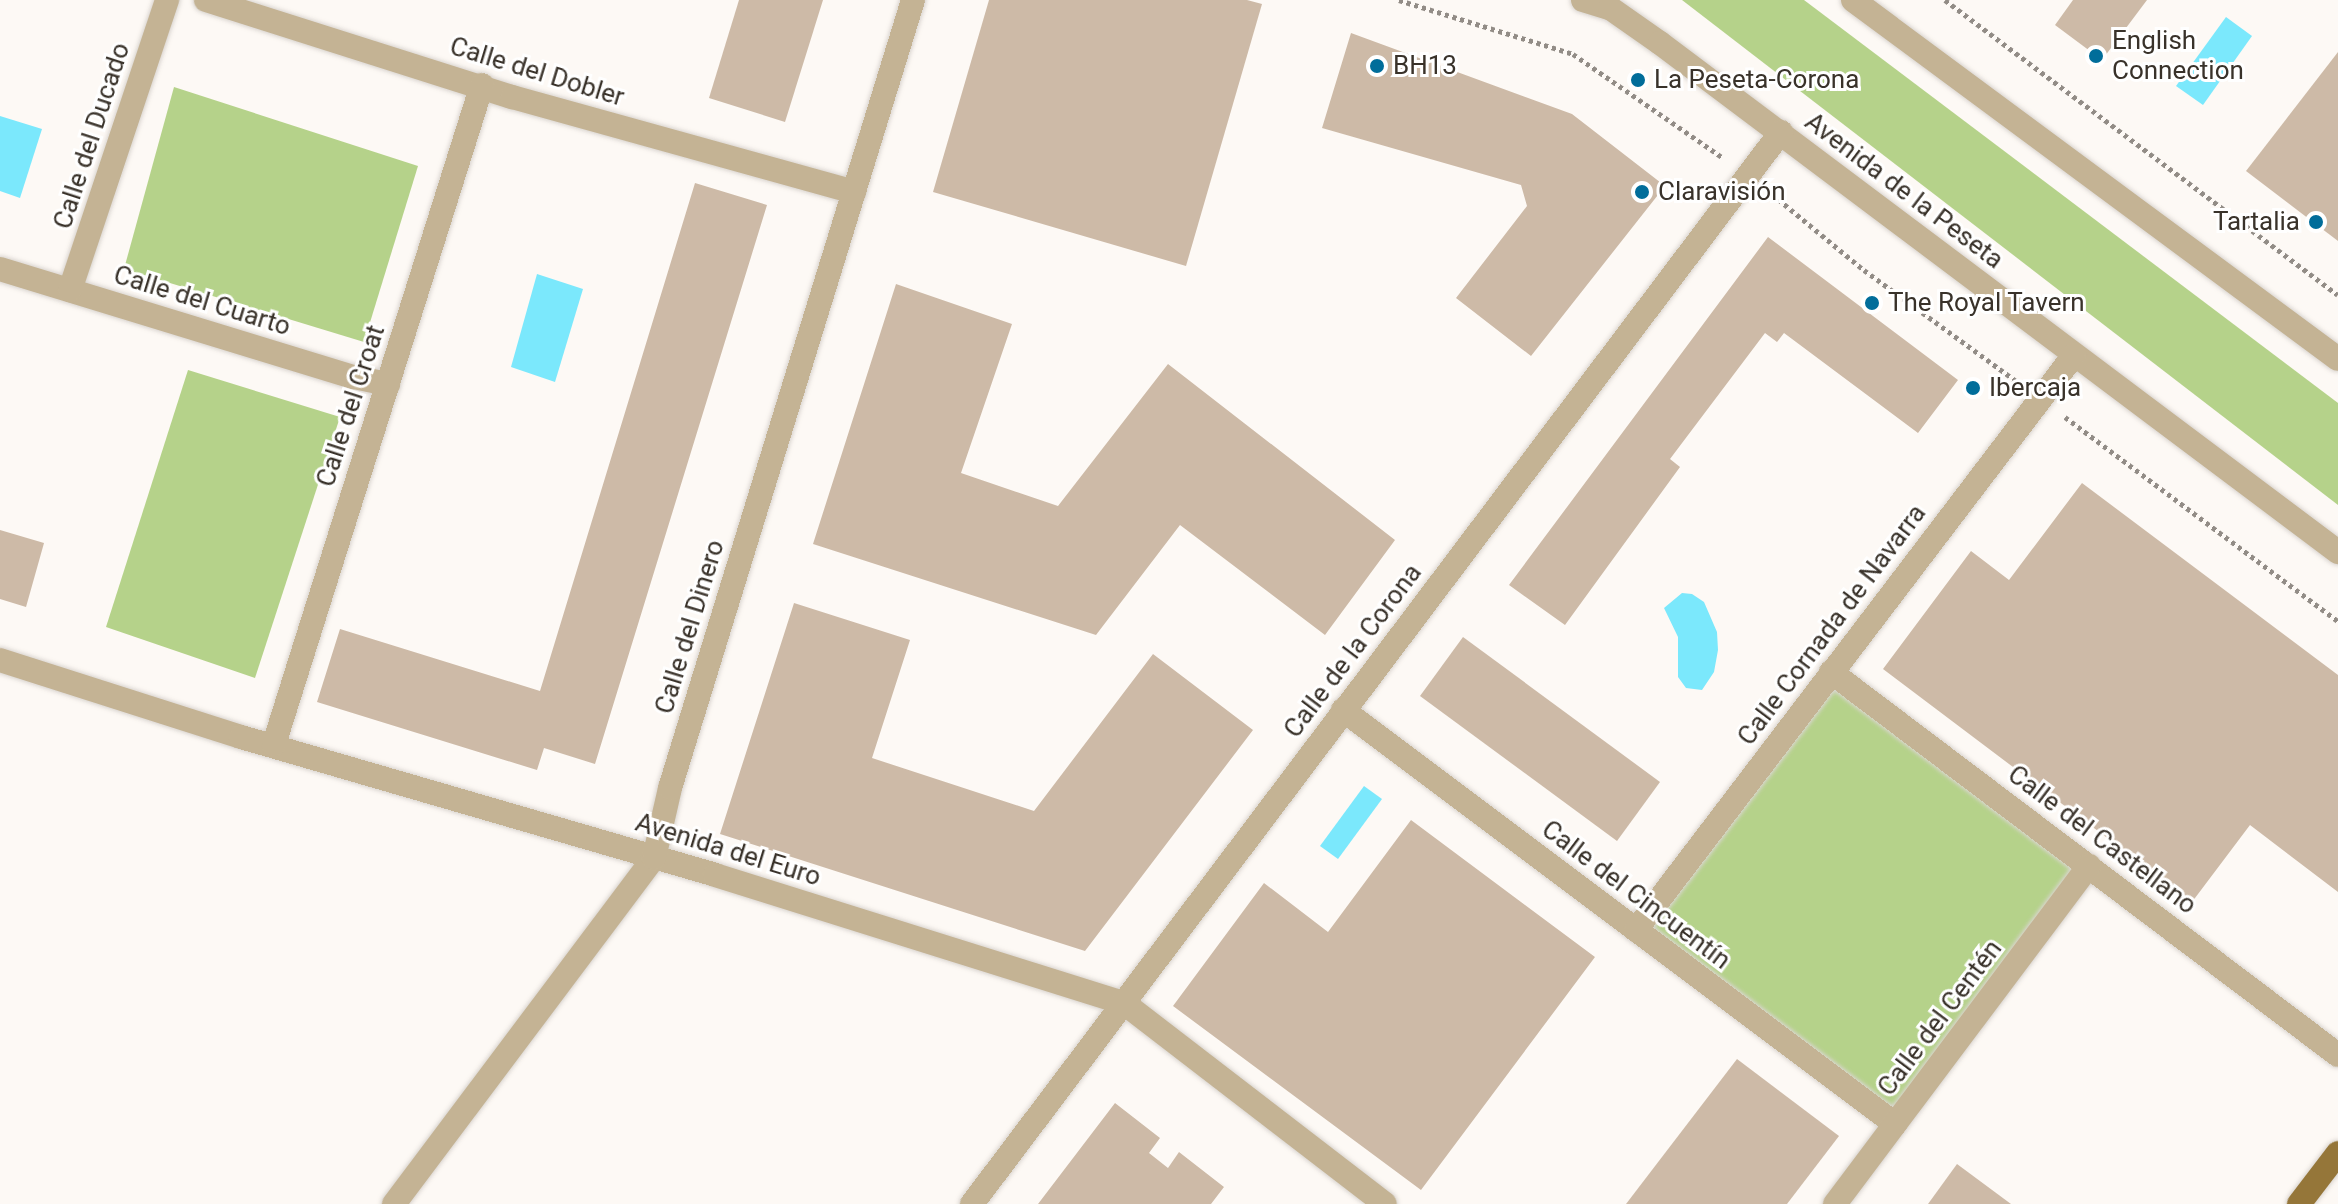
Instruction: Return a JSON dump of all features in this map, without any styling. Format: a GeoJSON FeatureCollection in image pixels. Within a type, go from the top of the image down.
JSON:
{"type":"FeatureCollection","features":[{"type":"Feature","properties":{"kind":"main road"},"geometry":{"type":"LineString","coordinates":[[2299,1204],[2338,1153]]}},
{"type":"Feature","properties":{"kind":"street","name":"Calle del Ducado"},"geometry":{"type":"LineString","coordinates":[[70,290],[167,0]]}},
{"type":"Feature","properties":{"kind":"street","name":"Calle del Dobler"},"geometry":{"type":"LineString","coordinates":[[206,0],[512,97],[854,192]]}},
{"type":"Feature","properties":{"kind":"street","name":"Calle del Dinero"},"geometry":{"type":"LineString","coordinates":[[394,1204],[654,858],[670,788],[913,0]]}},
{"type":"Feature","properties":{"kind":"street","name":"Avenida de la Peseta"},"geometry":{"type":"LineString","coordinates":[[1583,0],[1610,8],[1781,132],[2338,552]]}},
{"type":"Feature","properties":{"kind":"street"},"geometry":{"type":"LineString","coordinates":[[1868,4],[2338,359]]}},
{"type":"Feature","properties":{"kind":"street","name":"Calle del Croat"},"geometry":{"type":"LineString","coordinates":[[274,744],[482,85]]}},
{"type":"Feature","properties":{"kind":"street","name":"Calle de la Corona"},"geometry":{"type":"LineString","coordinates":[[972,1204],[1781,132]]}},
{"type":"Feature","properties":{"kind":"street","name":"Calle del Cuarto"},"geometry":{"type":"LineString","coordinates":[[0,269],[354,377],[388,384]]}},
{"type":"Feature","properties":{"kind":"street","name":"Calle Cornada de Navarra"},"geometry":{"type":"LineString","coordinates":[[1636,930],[2074,355]]}},
{"type":"Feature","properties":{"kind":"street","name":"Avenida del Euro"},"geometry":{"type":"LineString","coordinates":[[0,660],[241,737],[274,744],[654,858],[1124,1003],[1385,1204]]}},
{"type":"Feature","properties":{"kind":"street","name":"Calle del Castellano"},"geometry":{"type":"LineString","coordinates":[[1831,672],[2338,1055]]}},
{"type":"Feature","properties":{"kind":"street","name":"Calle del Cincuentín"},"geometry":{"type":"LineString","coordinates":[[1343,710],[1895,1124]]}},
{"type":"Feature","properties":{"kind":"street","name":"Calle del Centén"},"geometry":{"type":"LineString","coordinates":[[1835,1204],[2089,866]]}},
{"type":"Feature","properties":{"kind":"path"},"geometry":{"type":"LineString","coordinates":[[1399,0],[1573,54],[1728,162]]}},
{"type":"Feature","properties":{"kind":"path"},"geometry":{"type":"LineString","coordinates":[[1945,0],[2338,295]]}},
{"type":"Feature","properties":{"kind":"path"},"geometry":{"type":"LineString","coordinates":[[1763,187],[1864,270],[2027,389]]}},
{"type":"Feature","properties":{"kind":"path"},"geometry":{"type":"LineString","coordinates":[[2061,414],[2338,621]]}},
{"type":"Feature","properties":{"kind":"green space"},"geometry":{"type":"Polygon","coordinates":[[[1682,0],[1804,0],[2338,403],[2338,505],[1682,0]]]}},
{"type":"Feature","properties":{"kind":"green space"},"geometry":{"type":"Polygon","coordinates":[[[174,87],[418,166],[364,342],[124,269],[174,87]]]}},
{"type":"Feature","properties":{"kind":"green space"},"geometry":{"type":"Polygon","coordinates":[[[188,370],[340,417],[255,678],[106,627],[188,370]]]}},
{"type":"Feature","properties":{"kind":"green space"},"geometry":{"type":"Polygon","coordinates":[[[1831,672],[2089,866],[1895,1124],[1636,930],[1831,672]]]}},
{"type":"Feature","properties":{"kind":"water"},"geometry":{"type":"Polygon","coordinates":[[[2226,17],[2252,36],[2203,105],[2176,86],[2226,17]]]}},
{"type":"Feature","properties":{"kind":"water"},"geometry":{"type":"Polygon","coordinates":[[[0,116],[42,129],[20,198],[0,191],[0,116]]]}},
{"type":"Feature","properties":{"kind":"water"},"geometry":{"type":"Polygon","coordinates":[[[537,274],[583,289],[555,382],[511,367],[537,274]]]}},
{"type":"Feature","properties":{"kind":"water"},"geometry":{"type":"Polygon","coordinates":[[[1682,593],[1692,594],[1704,602],[1717,632],[1714,672],[1702,690],[1686,688],[1678,677],[1678,637],[1664,608],[1682,593]]]}},
{"type":"Feature","properties":{"kind":"water"},"geometry":{"type":"Polygon","coordinates":[[[1364,786],[1382,799],[1338,859],[1320,846],[1364,786]]]}},
{"type":"Feature","properties":{"kind":"building"},"geometry":{"type":"Polygon","coordinates":[[[739,0],[823,0],[785,122],[709,98],[739,0]]]}},
{"type":"Feature","properties":{"kind":"building"},"geometry":{"type":"Polygon","coordinates":[[[989,0],[1247,0],[1262,4],[1186,266],[933,192],[989,0]]]}},
{"type":"Feature","properties":{"kind":"building"},"geometry":{"type":"Polygon","coordinates":[[[2073,0],[2147,0],[2102,60],[2055,25],[2073,0]]]}},
{"type":"Feature","properties":{"kind":"building"},"geometry":{"type":"Polygon","coordinates":[[[1351,33],[1572,114],[1665,186],[1531,356],[1456,298],[1527,206],[1521,185],[1322,128],[1351,33]]]}},
{"type":"Feature","properties":{"kind":"building"},"geometry":{"type":"Polygon","coordinates":[[[2338,52],[2338,241],[2246,171],[2338,52]]]}},
{"type":"Feature","properties":{"kind":"building"},"geometry":{"type":"Polygon","coordinates":[[[695,183],[767,205],[595,764],[544,748],[537,770],[317,702],[340,629],[540,691],[695,183]]]}},
{"type":"Feature","properties":{"kind":"building"},"geometry":{"type":"Polygon","coordinates":[[[1768,237],[1958,380],[1918,433],[1784,333],[1777,342],[1765,333],[1670,459],[1680,467],[1565,625],[1509,585],[1768,237]]]}},
{"type":"Feature","properties":{"kind":"building"},"geometry":{"type":"Polygon","coordinates":[[[896,284],[1012,324],[961,473],[1058,506],[1168,364],[1395,540],[1325,635],[1180,525],[1096,635],[813,544],[896,284]]]}},
{"type":"Feature","properties":{"kind":"building"},"geometry":{"type":"Polygon","coordinates":[[[2082,483],[2338,675],[2338,892],[2250,825],[2192,902],[1883,669],[1971,551],[2009,580],[2082,483]]]}},
{"type":"Feature","properties":{"kind":"building"},"geometry":{"type":"Polygon","coordinates":[[[0,530],[44,543],[26,607],[0,599],[0,530]]]}},
{"type":"Feature","properties":{"kind":"building"},"geometry":{"type":"Polygon","coordinates":[[[794,603],[910,640],[872,758],[1034,811],[1153,654],[1253,730],[1085,951],[720,834],[794,603]]]}},
{"type":"Feature","properties":{"kind":"building"},"geometry":{"type":"Polygon","coordinates":[[[1463,637],[1660,782],[1617,841],[1420,696],[1463,637]]]}},
{"type":"Feature","properties":{"kind":"building"},"geometry":{"type":"Polygon","coordinates":[[[1411,820],[1595,957],[1421,1190],[1173,1006],[1264,883],[1328,932],[1411,820]]]}},
{"type":"Feature","properties":{"kind":"building"},"geometry":{"type":"Polygon","coordinates":[[[1737,1059],[1839,1136],[1787,1204],[1626,1204],[1737,1059]]]}},
{"type":"Feature","properties":{"kind":"building"},"geometry":{"type":"Polygon","coordinates":[[[1115,1103],[1160,1138],[1149,1153],[1168,1168],[1179,1152],[1224,1187],[1211,1204],[1038,1204],[1115,1103]]]}},
{"type":"Feature","properties":{"kind":"building"},"geometry":{"type":"Polygon","coordinates":[[[1957,1164],[2011,1204],[1928,1204],[1957,1164]]]}},
{"type":"Feature","properties":{"kind":"place","name":"English Connection"},"geometry":{"type":"Point","coordinates":[2096,56]}},
{"type":"Feature","properties":{"kind":"place","name":"BH13"},"geometry":{"type":"Point","coordinates":[1377,66]}},
{"type":"Feature","properties":{"kind":"place","name":"La Peseta-Corona"},"geometry":{"type":"Point","coordinates":[1638,80]}},
{"type":"Feature","properties":{"kind":"place","name":"Claravisión"},"geometry":{"type":"Point","coordinates":[1642,192]}},
{"type":"Feature","properties":{"kind":"place","name":"Tartalia"},"geometry":{"type":"Point","coordinates":[2316,222]}},
{"type":"Feature","properties":{"kind":"place","name":"The Royal Tavern"},"geometry":{"type":"Point","coordinates":[1872,303]}},
{"type":"Feature","properties":{"kind":"place","name":"Ibercaja"},"geometry":{"type":"Point","coordinates":[1973,388]}}]}
